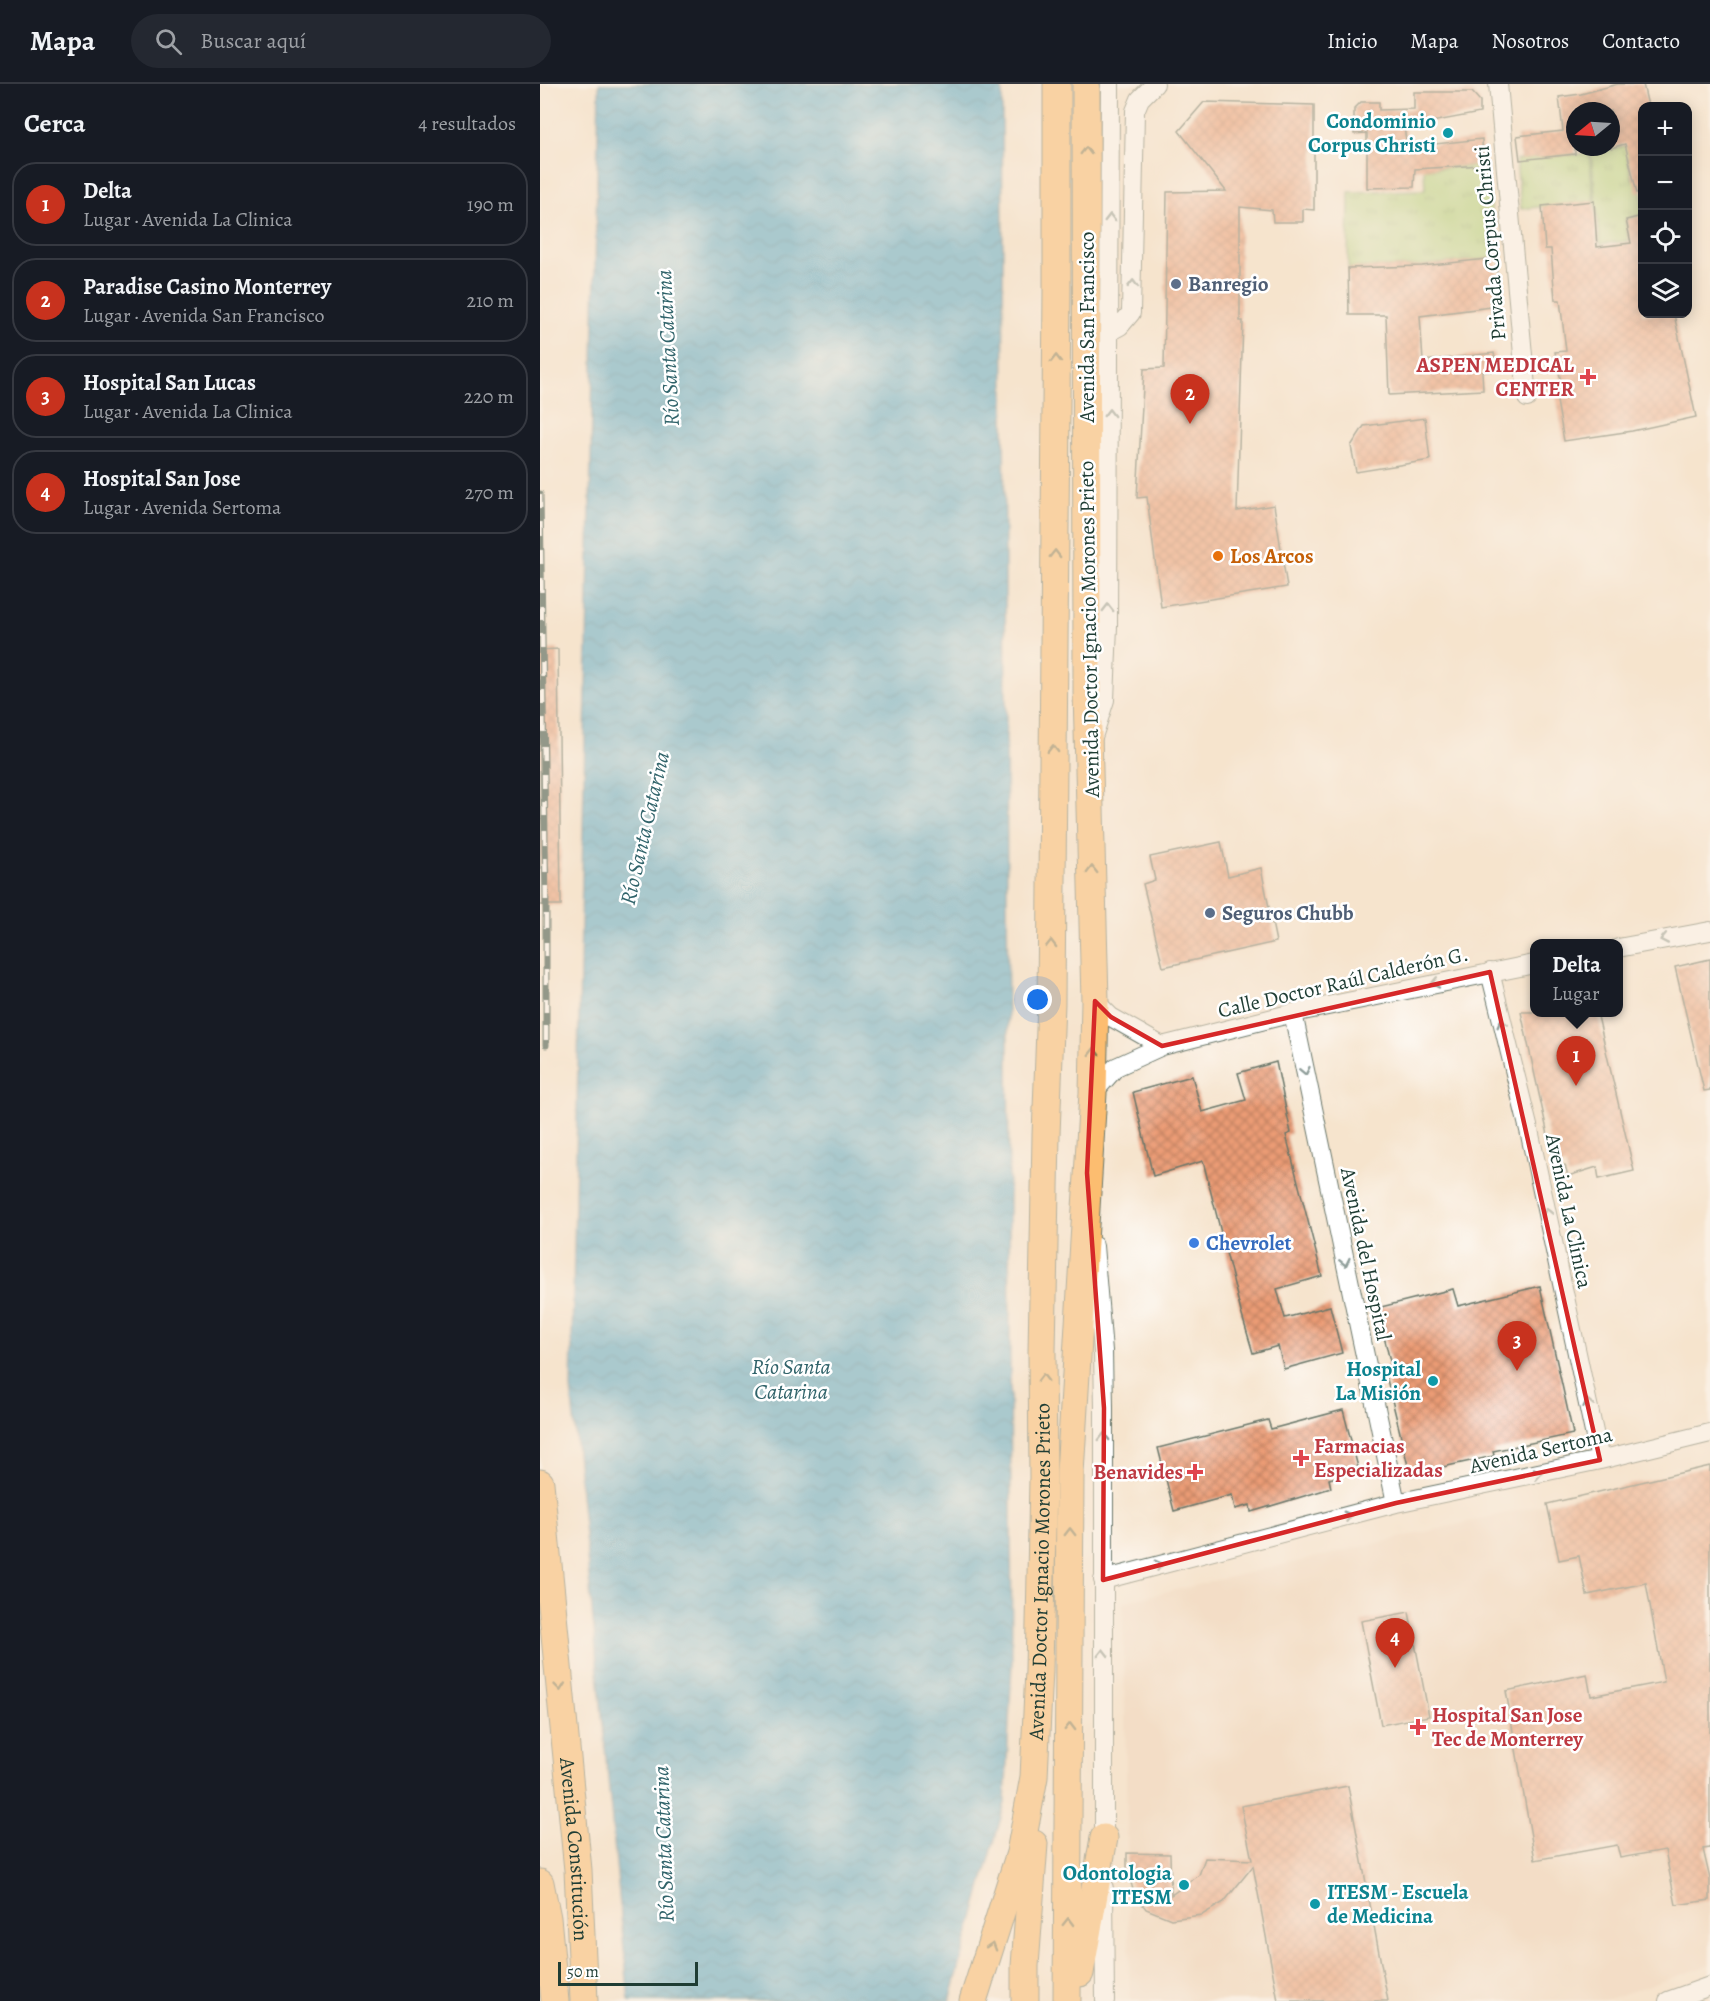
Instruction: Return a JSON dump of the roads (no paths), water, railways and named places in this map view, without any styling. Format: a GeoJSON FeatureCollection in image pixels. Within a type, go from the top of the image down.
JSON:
{"type":"FeatureCollection","features":[{"type":"Feature","properties":{"kind":"highway","name":"Avenida Doctor Ignacio Morones Prieto"},"geometry":{"type":"LineString","coordinates":[[973,2001],[1020,1853],[1034,1777],[1043,1480],[1042,1352],[1051,1003],[1057,84]]}},
{"type":"Feature","properties":{"kind":"highway","name":"Avenida Doctor Ignacio Morones Prieto"},"geometry":{"type":"LineString","coordinates":[[1070,1473],[1093,1092],[1095,1001],[1087,692],[1086,84]]}},
{"type":"Feature","properties":{"kind":"highway","name":"Avenida Doctor Ignacio Morones Prieto"},"geometry":{"type":"LineString","coordinates":[[1046,1135],[1055,1207],[1070,1473]]}},
{"type":"Feature","properties":{"kind":"highway"},"geometry":{"type":"LineString","coordinates":[[1067,2001],[1070,1473]]}},
{"type":"Feature","properties":{"kind":"highway","name":"Avenida Constitución"},"geometry":{"type":"LineString","coordinates":[[540,1483],[578,1870],[584,2001]]}},
{"type":"Feature","properties":{"kind":"highway"},"geometry":{"type":"LineString","coordinates":[[1025,2001],[1025,1966],[1036,1819],[1034,1777]]}},
{"type":"Feature","properties":{"kind":"highway"},"geometry":{"type":"LineString","coordinates":[[1075,2001],[1104,1838]]}},
{"type":"Feature","properties":{"kind":"highway","name":"Avenida Constitución"},"geometry":{"type":"LineString","coordinates":[[540,1883],[547,1918],[555,2001]]}},
{"type":"Feature","properties":{"kind":"street","name":"Avenida San Francisco"},"geometry":{"type":"LineString","coordinates":[[1089,747],[1105,700],[1108,612],[1110,84]]}},
{"type":"Feature","properties":{"kind":"street"},"geometry":{"type":"LineString","coordinates":[[1109,332],[1120,326],[1131,313],[1135,111],[1140,99],[1155,84]]}},
{"type":"Feature","properties":{"kind":"street","name":"Privada Corpus Christi"},"geometry":{"type":"LineString","coordinates":[[1498,84],[1527,398]]}},
{"type":"Feature","properties":{"kind":"street"},"geometry":{"type":"LineString","coordinates":[[1623,947],[1710,931]]}},
{"type":"Feature","properties":{"kind":"street","name":"Calle Doctor Raúl Calderón G."},"geometry":{"type":"LineString","coordinates":[[1093,1092],[1116,1067],[1162,1046],[1293,1013],[1530,965]]}},
{"type":"Feature","properties":{"kind":"street","name":"Avenida La Clinica"},"geometry":{"type":"LineString","coordinates":[[1490,972],[1529,1130],[1600,1460]]}},
{"type":"Feature","properties":{"kind":"street"},"geometry":{"type":"LineString","coordinates":[[1095,1001],[1111,1017],[1162,1046]]}},
{"type":"Feature","properties":{"kind":"street","name":"Avenida del Hospital"},"geometry":{"type":"LineString","coordinates":[[1293,1013],[1396,1503]]}},
{"type":"Feature","properties":{"kind":"street"},"geometry":{"type":"LineString","coordinates":[[1087,1173],[1103,1351],[1105,2001]]}},
{"type":"Feature","properties":{"kind":"street","name":"Avenida Sertoma"},"geometry":{"type":"LineString","coordinates":[[1103,1580],[1396,1503],[1600,1460],[1710,1433]]}},
{"type":"Feature","properties":{"kind":"street"},"geometry":{"type":"LineString","coordinates":[[1668,2001],[1710,1986]]}},
{"type":"Feature","properties":{"kind":"water","name":"Río Santa Catarina"},"geometry":{"type":"Polygon","coordinates":[[[599,84],[1002,84],[1012,1663],[1005,1803],[950,2001],[629,2001],[571,1388],[599,84]]]}},
{"type":"Feature","properties":{"kind":"railway"},"geometry":{"type":"LineString","coordinates":[[540,494],[546,1045]]}},
{"type":"Feature","properties":{"kind":"place","name":"Condominio Corpus Christi"},"geometry":{"type":"Point","coordinates":[1448,133]}},
{"type":"Feature","properties":{"kind":"place","name":"Banregio"},"geometry":{"type":"Point","coordinates":[1176,284]}},
{"type":"Feature","properties":{"kind":"place","name":"ASPEN MEDICAL CENTER"},"geometry":{"type":"Point","coordinates":[1588,377]}},
{"type":"Feature","properties":{"kind":"place","name":"Paradise Casino Monterrey"},"geometry":{"type":"Point","coordinates":[1190,424]}},
{"type":"Feature","properties":{"kind":"place","name":"Los Arcos"},"geometry":{"type":"Point","coordinates":[1218,556]}},
{"type":"Feature","properties":{"kind":"place","name":"Seguros Chubb"},"geometry":{"type":"Point","coordinates":[1210,913]}},
{"type":"Feature","properties":{"kind":"place","name":"Delta"},"geometry":{"type":"Point","coordinates":[1576,1086]}},
{"type":"Feature","properties":{"kind":"place","name":"Chevrolet"},"geometry":{"type":"Point","coordinates":[1194,1243]}},
{"type":"Feature","properties":{"kind":"place","name":"Hospital San Lucas"},"geometry":{"type":"Point","coordinates":[1517,1371]}},
{"type":"Feature","properties":{"kind":"place","name":"Hospital La Misión"},"geometry":{"type":"Point","coordinates":[1433,1381]}},
{"type":"Feature","properties":{"kind":"place","name":"Farmacias Especializadas"},"geometry":{"type":"Point","coordinates":[1301,1458]}},
{"type":"Feature","properties":{"kind":"place","name":"Benavides"},"geometry":{"type":"Point","coordinates":[1195,1472]}},
{"type":"Feature","properties":{"kind":"place","name":"Hospital San Jose"},"geometry":{"type":"Point","coordinates":[1395,1668]}},
{"type":"Feature","properties":{"kind":"place","name":"Hospital San Jose Tec de Monterrey"},"geometry":{"type":"Point","coordinates":[1418,1727]}},
{"type":"Feature","properties":{"kind":"place","name":"Odontologia ITESM"},"geometry":{"type":"Point","coordinates":[1184,1885]}},
{"type":"Feature","properties":{"kind":"place","name":"ITESM - Escuela de Medicina"},"geometry":{"type":"Point","coordinates":[1315,1904]}}]}
